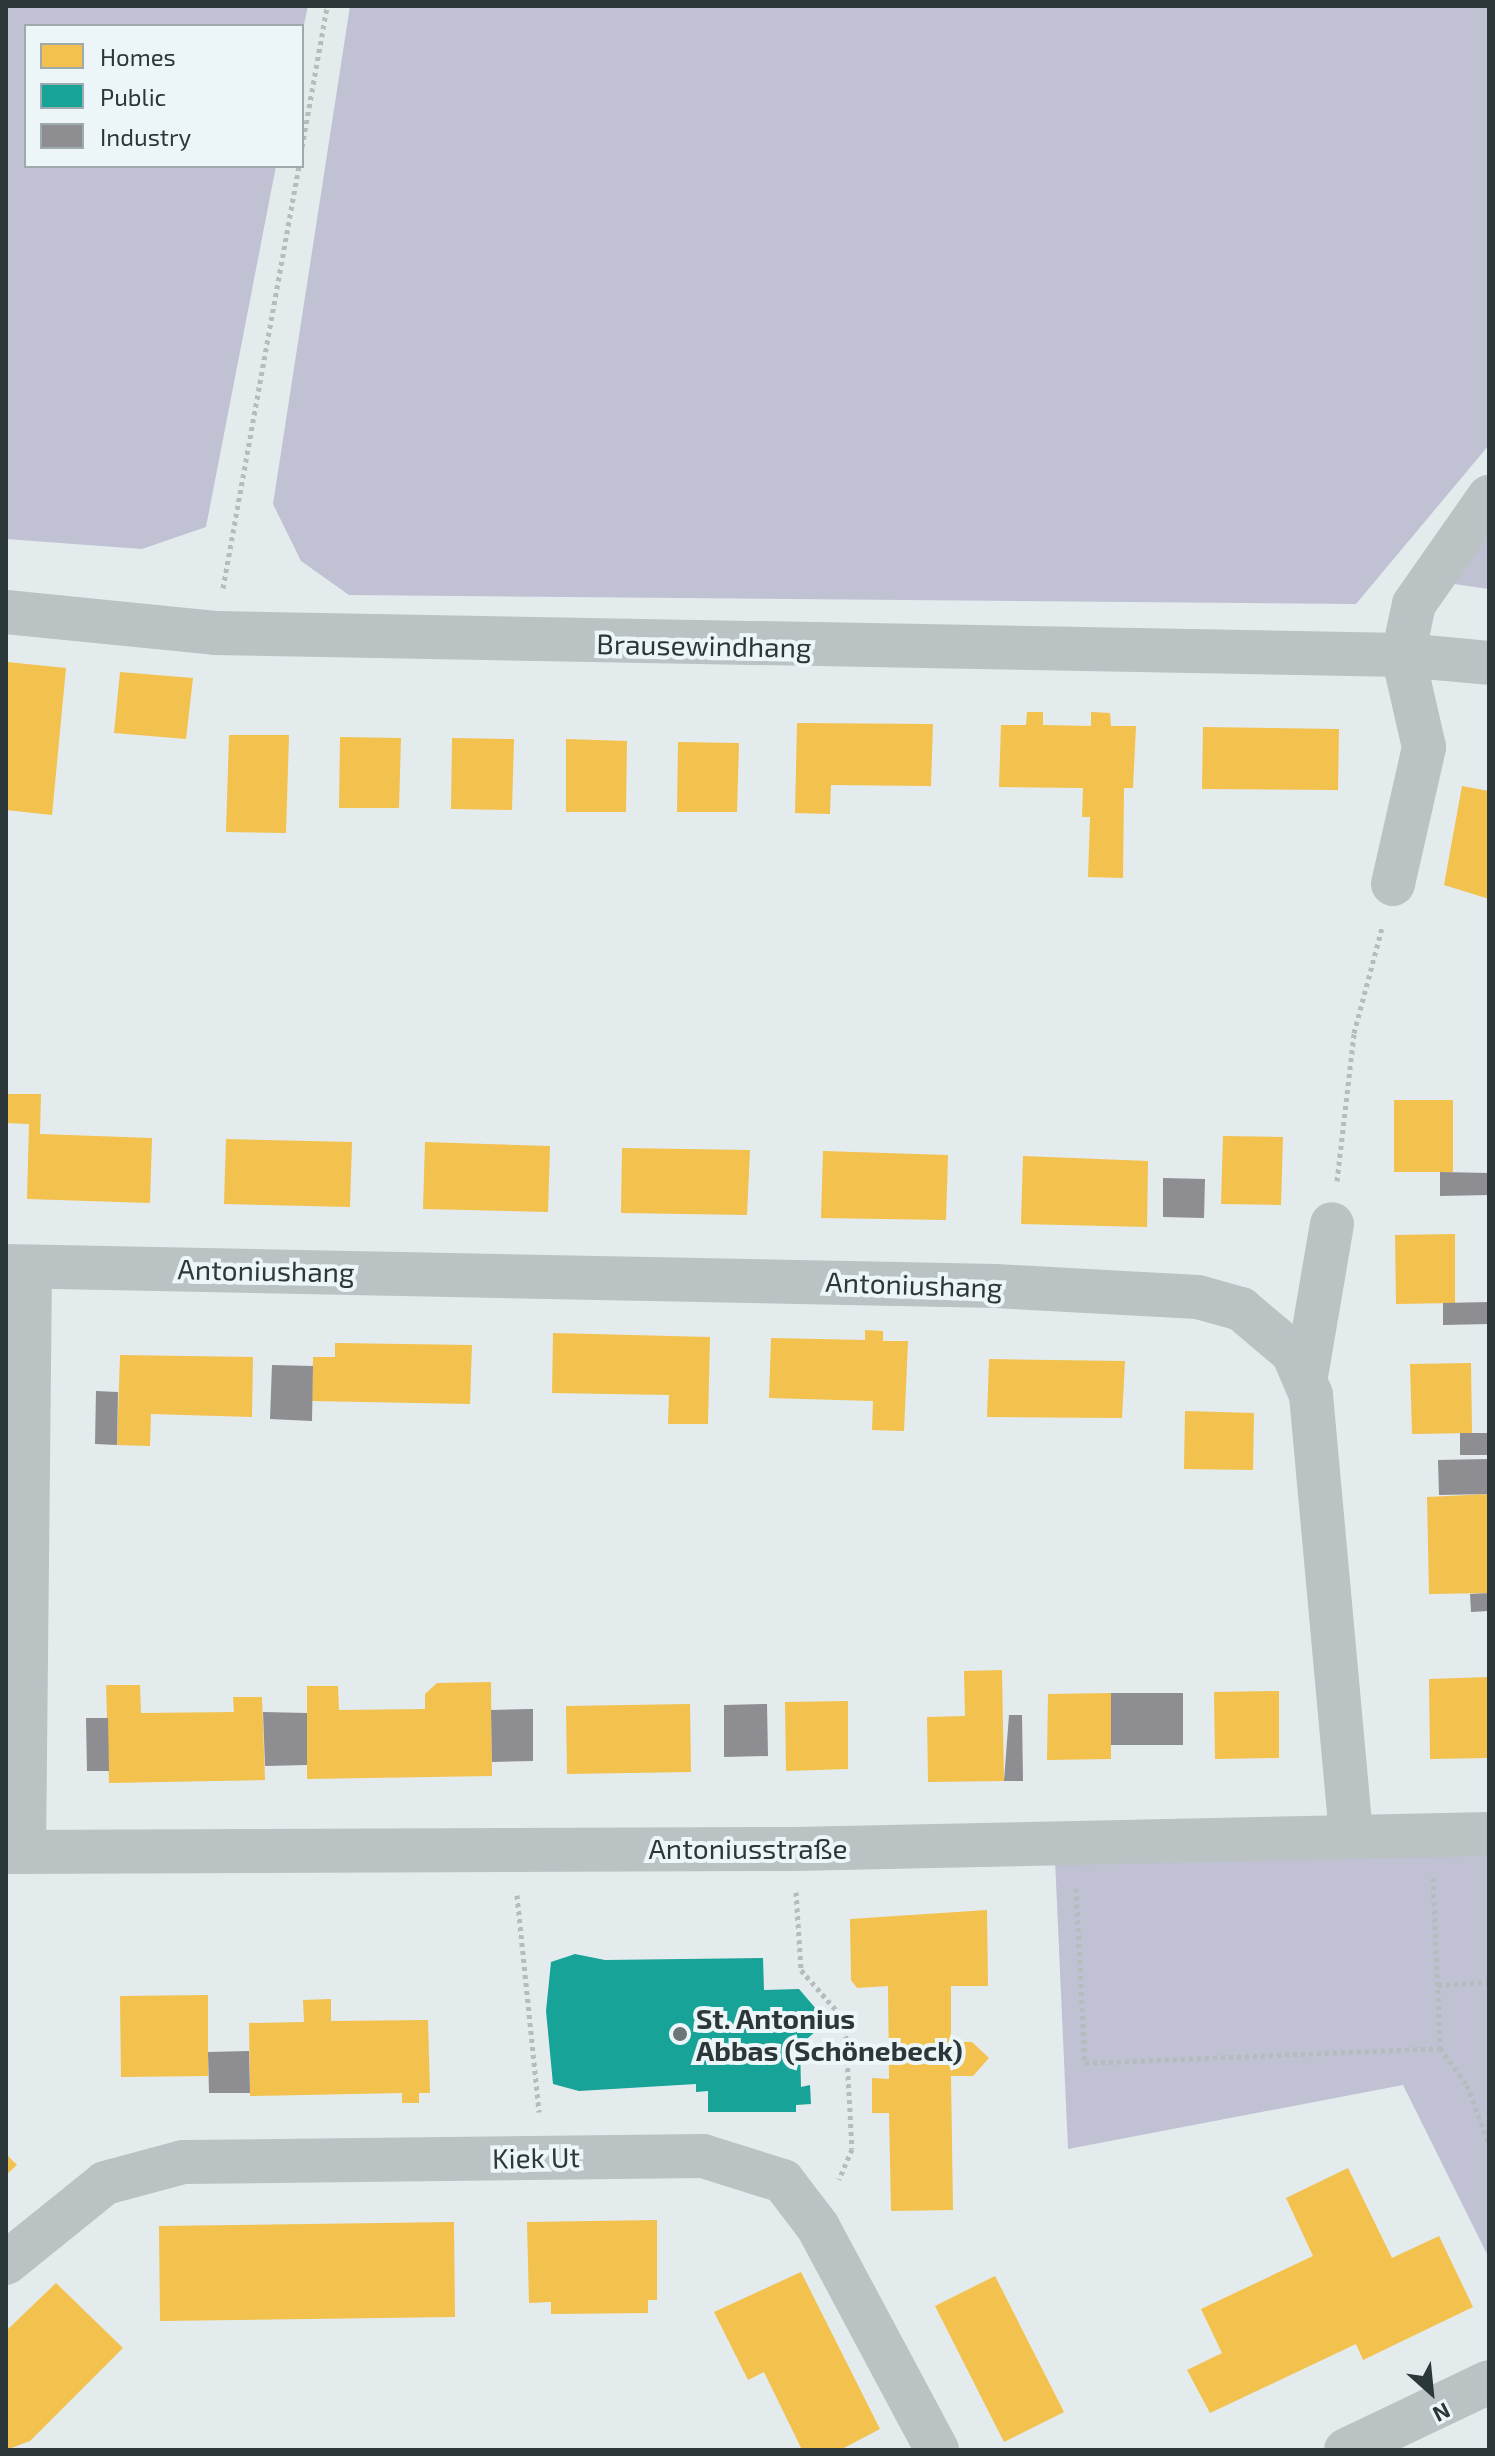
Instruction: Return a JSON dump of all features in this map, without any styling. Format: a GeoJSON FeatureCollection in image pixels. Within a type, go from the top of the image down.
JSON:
{"type":"FeatureCollection","features":[{"type":"Feature","properties":{"kind":"street"},"geometry":{"type":"LineString","coordinates":[[1393,884],[1424,747],[1403,655],[1414,604],[1489,497]]}},
{"type":"Feature","properties":{"kind":"street","name":"Brausewindhang"},"geometry":{"type":"LineString","coordinates":[[6,612],[215,633],[1403,655],[1489,663]]}},
{"type":"Feature","properties":{"kind":"street"},"geometry":{"type":"LineString","coordinates":[[1306,1376],[1332,1224]]}},
{"type":"Feature","properties":{"kind":"street","name":"Antoniushang"},"geometry":{"type":"LineString","coordinates":[[15,1852],[18,1267],[995,1286],[1198,1297],[1241,1309],[1272,1330],[1306,1376],[1316,1424],[1351,1834]]}},
{"type":"Feature","properties":{"kind":"street","name":"Antoniusstraße"},"geometry":{"type":"LineString","coordinates":[[15,1852],[793,1849],[1351,1834],[1489,1834]]}},
{"type":"Feature","properties":{"kind":"street","name":"Kiek Ut"},"geometry":{"type":"LineString","coordinates":[[6,2263],[105,2183],[183,2162],[703,2156],[783,2181],[818,2227],[937,2450]]}},
{"type":"Feature","properties":{"kind":"street"},"geometry":{"type":"LineString","coordinates":[[1346,2450],[1489,2382]]}},
{"type":"Feature","properties":{"kind":"path"},"geometry":{"type":"LineString","coordinates":[[304,136],[327,6]]}},
{"type":"Feature","properties":{"kind":"path"},"geometry":{"type":"LineString","coordinates":[[215,633],[299,168]]}},
{"type":"Feature","properties":{"kind":"path"},"geometry":{"type":"LineString","coordinates":[[1332,1224],[1354,1033],[1393,884]]}},
{"type":"Feature","properties":{"kind":"path"},"geometry":{"type":"LineString","coordinates":[[1431,1836],[1440,2048],[1467,2085],[1489,2144]]}},
{"type":"Feature","properties":{"kind":"path"},"geometry":{"type":"LineString","coordinates":[[1073,1842],[1085,2063],[1440,2048]]}},
{"type":"Feature","properties":{"kind":"path"},"geometry":{"type":"LineString","coordinates":[[793,1849],[801,1970],[845,2020],[852,2149],[818,2227]]}},
{"type":"Feature","properties":{"kind":"path"},"geometry":{"type":"LineString","coordinates":[[517,1895],[544,2157]]}},
{"type":"Feature","properties":{"kind":"path"},"geometry":{"type":"LineString","coordinates":[[1438,1985],[1489,1982]]}},
{"type":"Feature","properties":{"kind":"shaded area"},"geometry":{"type":"Polygon","coordinates":[[[6,6],[308,6],[304,25],[24,24],[24,168],[276,168],[206,527],[142,549],[6,539],[6,6]]]}},
{"type":"Feature","properties":{"kind":"shaded area"},"geometry":{"type":"Polygon","coordinates":[[[350,6],[1489,6],[1489,445],[1356,604],[349,595],[301,561],[273,504],[350,6]]]}},
{"type":"Feature","properties":{"kind":"shaded area"},"geometry":{"type":"Polygon","coordinates":[[[1489,521],[1489,589],[1447,583],[1489,521]]]}},
{"type":"Feature","properties":{"kind":"shaded area"},"geometry":{"type":"Polygon","coordinates":[[[1489,1855],[1489,2258],[1403,2085],[1068,2149],[1055,1860],[1489,1855]]]}},
{"type":"Feature","properties":{"kind":"building: Homes"},"geometry":{"type":"Polygon","coordinates":[[[7,662],[66,668],[52,815],[6,810],[7,662]]]}},
{"type":"Feature","properties":{"kind":"building: Homes"},"geometry":{"type":"Polygon","coordinates":[[[120,672],[193,678],[186,739],[114,733],[120,672]]]}},
{"type":"Feature","properties":{"kind":"building: Homes"},"geometry":{"type":"Polygon","coordinates":[[[1027,712],[1043,712],[1043,725],[1091,726],[1091,712],[1110,713],[1111,726],[1136,726],[1133,788],[1124,788],[1123,878],[1088,877],[1090,817],[1082,817],[1083,788],[999,787],[1001,725],[1026,725],[1027,712]]]}},
{"type":"Feature","properties":{"kind":"building: Homes"},"geometry":{"type":"Polygon","coordinates":[[[797,723],[933,724],[931,786],[831,785],[830,814],[795,813],[797,723]]]}},
{"type":"Feature","properties":{"kind":"building: Homes"},"geometry":{"type":"Polygon","coordinates":[[[1203,727],[1339,729],[1338,790],[1202,789],[1203,727]]]}},
{"type":"Feature","properties":{"kind":"building: Homes"},"geometry":{"type":"Polygon","coordinates":[[[229,735],[289,735],[286,833],[226,832],[229,735]]]}},
{"type":"Feature","properties":{"kind":"building: Homes"},"geometry":{"type":"Polygon","coordinates":[[[340,737],[401,738],[399,808],[339,808],[340,737]]]}},
{"type":"Feature","properties":{"kind":"building: Homes"},"geometry":{"type":"Polygon","coordinates":[[[452,738],[514,739],[512,810],[451,809],[452,738]]]}},
{"type":"Feature","properties":{"kind":"building: Homes"},"geometry":{"type":"Polygon","coordinates":[[[566,739],[627,741],[626,812],[566,812],[566,739]]]}},
{"type":"Feature","properties":{"kind":"building: Homes"},"geometry":{"type":"Polygon","coordinates":[[[678,742],[739,743],[737,812],[677,812],[678,742]]]}},
{"type":"Feature","properties":{"kind":"building: Homes"},"geometry":{"type":"Polygon","coordinates":[[[1462,786],[1489,791],[1489,899],[1444,885],[1462,786]]]}},
{"type":"Feature","properties":{"kind":"building: Homes"},"geometry":{"type":"Polygon","coordinates":[[[6,1094],[41,1094],[40,1134],[152,1138],[150,1203],[27,1199],[29,1124],[6,1123],[6,1094]]]}},
{"type":"Feature","properties":{"kind":"building: Homes"},"geometry":{"type":"Polygon","coordinates":[[[1394,1100],[1453,1100],[1453,1172],[1394,1172],[1394,1100]]]}},
{"type":"Feature","properties":{"kind":"building: Homes"},"geometry":{"type":"Polygon","coordinates":[[[1223,1136],[1283,1137],[1281,1205],[1221,1204],[1223,1136]]]}},
{"type":"Feature","properties":{"kind":"building: Homes"},"geometry":{"type":"Polygon","coordinates":[[[226,1139],[352,1142],[350,1207],[224,1204],[226,1139]]]}},
{"type":"Feature","properties":{"kind":"building: Homes"},"geometry":{"type":"Polygon","coordinates":[[[425,1142],[550,1146],[548,1212],[423,1209],[425,1142]]]}},
{"type":"Feature","properties":{"kind":"building: Homes"},"geometry":{"type":"Polygon","coordinates":[[[622,1148],[750,1150],[747,1215],[621,1213],[622,1148]]]}},
{"type":"Feature","properties":{"kind":"building: Homes"},"geometry":{"type":"Polygon","coordinates":[[[823,1151],[948,1155],[946,1220],[821,1218],[823,1151]]]}},
{"type":"Feature","properties":{"kind":"building: Homes"},"geometry":{"type":"Polygon","coordinates":[[[1023,1156],[1148,1161],[1147,1227],[1021,1224],[1023,1156]]]}},
{"type":"Feature","properties":{"kind":"building: Homes"},"geometry":{"type":"Polygon","coordinates":[[[1455,1234],[1455,1303],[1396,1304],[1395,1235],[1455,1234]]]}},
{"type":"Feature","properties":{"kind":"building: Homes"},"geometry":{"type":"Polygon","coordinates":[[[865,1330],[883,1331],[883,1341],[908,1341],[904,1431],[872,1430],[873,1401],[769,1398],[771,1338],[865,1340],[865,1330]]]}},
{"type":"Feature","properties":{"kind":"building: Homes"},"geometry":{"type":"Polygon","coordinates":[[[553,1333],[710,1337],[708,1424],[668,1424],[669,1395],[552,1393],[553,1333]]]}},
{"type":"Feature","properties":{"kind":"building: Homes"},"geometry":{"type":"Polygon","coordinates":[[[335,1343],[472,1345],[470,1404],[312,1401],[313,1357],[335,1357],[335,1343]]]}},
{"type":"Feature","properties":{"kind":"building: Homes"},"geometry":{"type":"Polygon","coordinates":[[[120,1355],[253,1357],[252,1417],[151,1414],[150,1446],[117,1445],[120,1355]]]}},
{"type":"Feature","properties":{"kind":"building: Homes"},"geometry":{"type":"Polygon","coordinates":[[[989,1359],[1125,1361],[1122,1418],[987,1417],[989,1359]]]}},
{"type":"Feature","properties":{"kind":"building: Homes"},"geometry":{"type":"Polygon","coordinates":[[[1471,1363],[1472,1433],[1412,1434],[1410,1364],[1471,1363]]]}},
{"type":"Feature","properties":{"kind":"building: Homes"},"geometry":{"type":"Polygon","coordinates":[[[1185,1411],[1254,1413],[1253,1470],[1184,1469],[1185,1411]]]}},
{"type":"Feature","properties":{"kind":"building: Homes"},"geometry":{"type":"Polygon","coordinates":[[[1489,1494],[1489,1593],[1429,1594],[1427,1497],[1489,1494]]]}},
{"type":"Feature","properties":{"kind":"building: Homes"},"geometry":{"type":"Polygon","coordinates":[[[1002,1670],[1004,1781],[928,1782],[927,1717],[965,1716],[964,1671],[1002,1670]]]}},
{"type":"Feature","properties":{"kind":"building: Homes"},"geometry":{"type":"Polygon","coordinates":[[[1489,1677],[1489,1758],[1430,1759],[1429,1679],[1489,1677]]]}},
{"type":"Feature","properties":{"kind":"building: Homes"},"geometry":{"type":"Polygon","coordinates":[[[491,1682],[492,1776],[307,1779],[307,1686],[338,1686],[339,1710],[425,1709],[425,1694],[437,1683],[491,1682]]]}},
{"type":"Feature","properties":{"kind":"building: Homes"},"geometry":{"type":"Polygon","coordinates":[[[106,1685],[140,1685],[141,1713],[234,1712],[233,1697],[262,1697],[265,1780],[109,1783],[106,1685]]]}},
{"type":"Feature","properties":{"kind":"building: Homes"},"geometry":{"type":"Polygon","coordinates":[[[1279,1691],[1279,1758],[1215,1759],[1214,1692],[1279,1691]]]}},
{"type":"Feature","properties":{"kind":"building: Homes"},"geometry":{"type":"Polygon","coordinates":[[[1111,1693],[1111,1759],[1047,1760],[1048,1694],[1111,1693]]]}},
{"type":"Feature","properties":{"kind":"building: Homes"},"geometry":{"type":"Polygon","coordinates":[[[848,1701],[848,1769],[786,1771],[785,1702],[848,1701]]]}},
{"type":"Feature","properties":{"kind":"building: Homes"},"geometry":{"type":"Polygon","coordinates":[[[690,1704],[691,1772],[567,1774],[566,1706],[690,1704]]]}},
{"type":"Feature","properties":{"kind":"building: Homes"},"geometry":{"type":"Polygon","coordinates":[[[987,1910],[988,1986],[951,1986],[951,2042],[972,2042],[989,2058],[973,2076],[951,2076],[953,2210],[891,2211],[889,2113],[872,2113],[872,2078],[889,2079],[888,1986],[857,1988],[851,1980],[850,1919],[987,1910]]]}},
{"type":"Feature","properties":{"kind":"building: Homes"},"geometry":{"type":"Polygon","coordinates":[[[208,1995],[208,2076],[121,2077],[120,1996],[208,1995]]]}},
{"type":"Feature","properties":{"kind":"building: Homes"},"geometry":{"type":"Polygon","coordinates":[[[331,1999],[331,2021],[428,2020],[430,2093],[419,2093],[419,2103],[402,2103],[402,2093],[250,2096],[249,2023],[304,2022],[303,2000],[331,1999]]]}},
{"type":"Feature","properties":{"kind":"building: Homes"},"geometry":{"type":"Polygon","coordinates":[[[6,2154],[17,2165],[6,2175],[6,2154]]]}},
{"type":"Feature","properties":{"kind":"building: Homes"},"geometry":{"type":"Polygon","coordinates":[[[1348,2168],[1392,2258],[1439,2236],[1473,2307],[1363,2360],[1356,2344],[1210,2413],[1187,2370],[1222,2353],[1201,2309],[1313,2256],[1286,2198],[1348,2168]]]}},
{"type":"Feature","properties":{"kind":"building: Homes"},"geometry":{"type":"Polygon","coordinates":[[[657,2220],[657,2300],[648,2300],[648,2313],[551,2314],[551,2302],[529,2303],[527,2222],[657,2220]]]}},
{"type":"Feature","properties":{"kind":"building: Homes"},"geometry":{"type":"Polygon","coordinates":[[[454,2222],[455,2317],[160,2321],[159,2226],[454,2222]]]}},
{"type":"Feature","properties":{"kind":"building: Homes"},"geometry":{"type":"Polygon","coordinates":[[[801,2272],[880,2429],[840,2450],[802,2450],[764,2372],[748,2380],[714,2312],[801,2272]]]}},
{"type":"Feature","properties":{"kind":"building: Homes"},"geometry":{"type":"Polygon","coordinates":[[[995,2276],[1064,2412],[1004,2442],[935,2306],[995,2276]]]}},
{"type":"Feature","properties":{"kind":"building: Homes"},"geometry":{"type":"Polygon","coordinates":[[[56,2283],[123,2348],[30,2441],[6,2450],[6,2331],[56,2283]]]}},
{"type":"Feature","properties":{"kind":"building: Public","name":"St. Antonius Abbas (Schönebeck)"},"geometry":{"type":"Polygon","coordinates":[[[575,1954],[605,1960],[763,1958],[764,1990],[799,1989],[817,2010],[816,2031],[800,2045],[801,2087],[810,2085],[811,2104],[796,2105],[796,2112],[708,2112],[708,2091],[696,2092],[696,2084],[579,2091],[553,2084],[546,2011],[551,1962],[575,1954]]]}},
{"type":"Feature","properties":{"kind":"building: Industry"},"geometry":{"type":"Polygon","coordinates":[[[1440,1172],[1489,1173],[1489,1195],[1440,1196],[1440,1172]]]}},
{"type":"Feature","properties":{"kind":"building: Industry"},"geometry":{"type":"Polygon","coordinates":[[[1163,1178],[1205,1179],[1204,1218],[1163,1217],[1163,1178]]]}},
{"type":"Feature","properties":{"kind":"building: Industry"},"geometry":{"type":"Polygon","coordinates":[[[1489,1302],[1489,1324],[1443,1325],[1443,1303],[1489,1302]]]}},
{"type":"Feature","properties":{"kind":"building: Industry"},"geometry":{"type":"Polygon","coordinates":[[[272,1365],[313,1366],[312,1421],[270,1419],[272,1365]]]}},
{"type":"Feature","properties":{"kind":"building: Industry"},"geometry":{"type":"Polygon","coordinates":[[[96,1391],[118,1392],[117,1445],[95,1444],[96,1391]]]}},
{"type":"Feature","properties":{"kind":"building: Industry"},"geometry":{"type":"Polygon","coordinates":[[[1460,1433],[1489,1433],[1489,1455],[1460,1455],[1460,1433]]]}},
{"type":"Feature","properties":{"kind":"building: Industry"},"geometry":{"type":"Polygon","coordinates":[[[1489,1459],[1489,1494],[1439,1495],[1438,1460],[1489,1459]]]}},
{"type":"Feature","properties":{"kind":"building: Industry"},"geometry":{"type":"Polygon","coordinates":[[[1489,1593],[1489,1611],[1471,1612],[1470,1594],[1489,1593]]]}},
{"type":"Feature","properties":{"kind":"building: Industry"},"geometry":{"type":"Polygon","coordinates":[[[1111,1693],[1183,1693],[1183,1745],[1111,1745],[1111,1693]]]}},
{"type":"Feature","properties":{"kind":"building: Industry"},"geometry":{"type":"Polygon","coordinates":[[[767,1704],[768,1756],[724,1757],[724,1705],[767,1704]]]}},
{"type":"Feature","properties":{"kind":"building: Industry"},"geometry":{"type":"Polygon","coordinates":[[[533,1709],[533,1761],[492,1762],[491,1710],[533,1709]]]}},
{"type":"Feature","properties":{"kind":"building: Industry"},"geometry":{"type":"Polygon","coordinates":[[[263,1712],[307,1713],[307,1765],[265,1766],[263,1712]]]}},
{"type":"Feature","properties":{"kind":"building: Industry"},"geometry":{"type":"Polygon","coordinates":[[[1009,1715],[1022,1715],[1023,1781],[1004,1781],[1009,1715]]]}},
{"type":"Feature","properties":{"kind":"building: Industry"},"geometry":{"type":"Polygon","coordinates":[[[86,1718],[108,1718],[109,1771],[87,1771],[86,1718]]]}},
{"type":"Feature","properties":{"kind":"building: Industry"},"geometry":{"type":"Polygon","coordinates":[[[249,2051],[250,2093],[209,2093],[208,2052],[249,2051]]]}},
{"type":"Feature","properties":{"kind":"place","name":"St. Antonius Abbas (Schönebeck)"},"geometry":{"type":"Point","coordinates":[680,2034]}}]}
